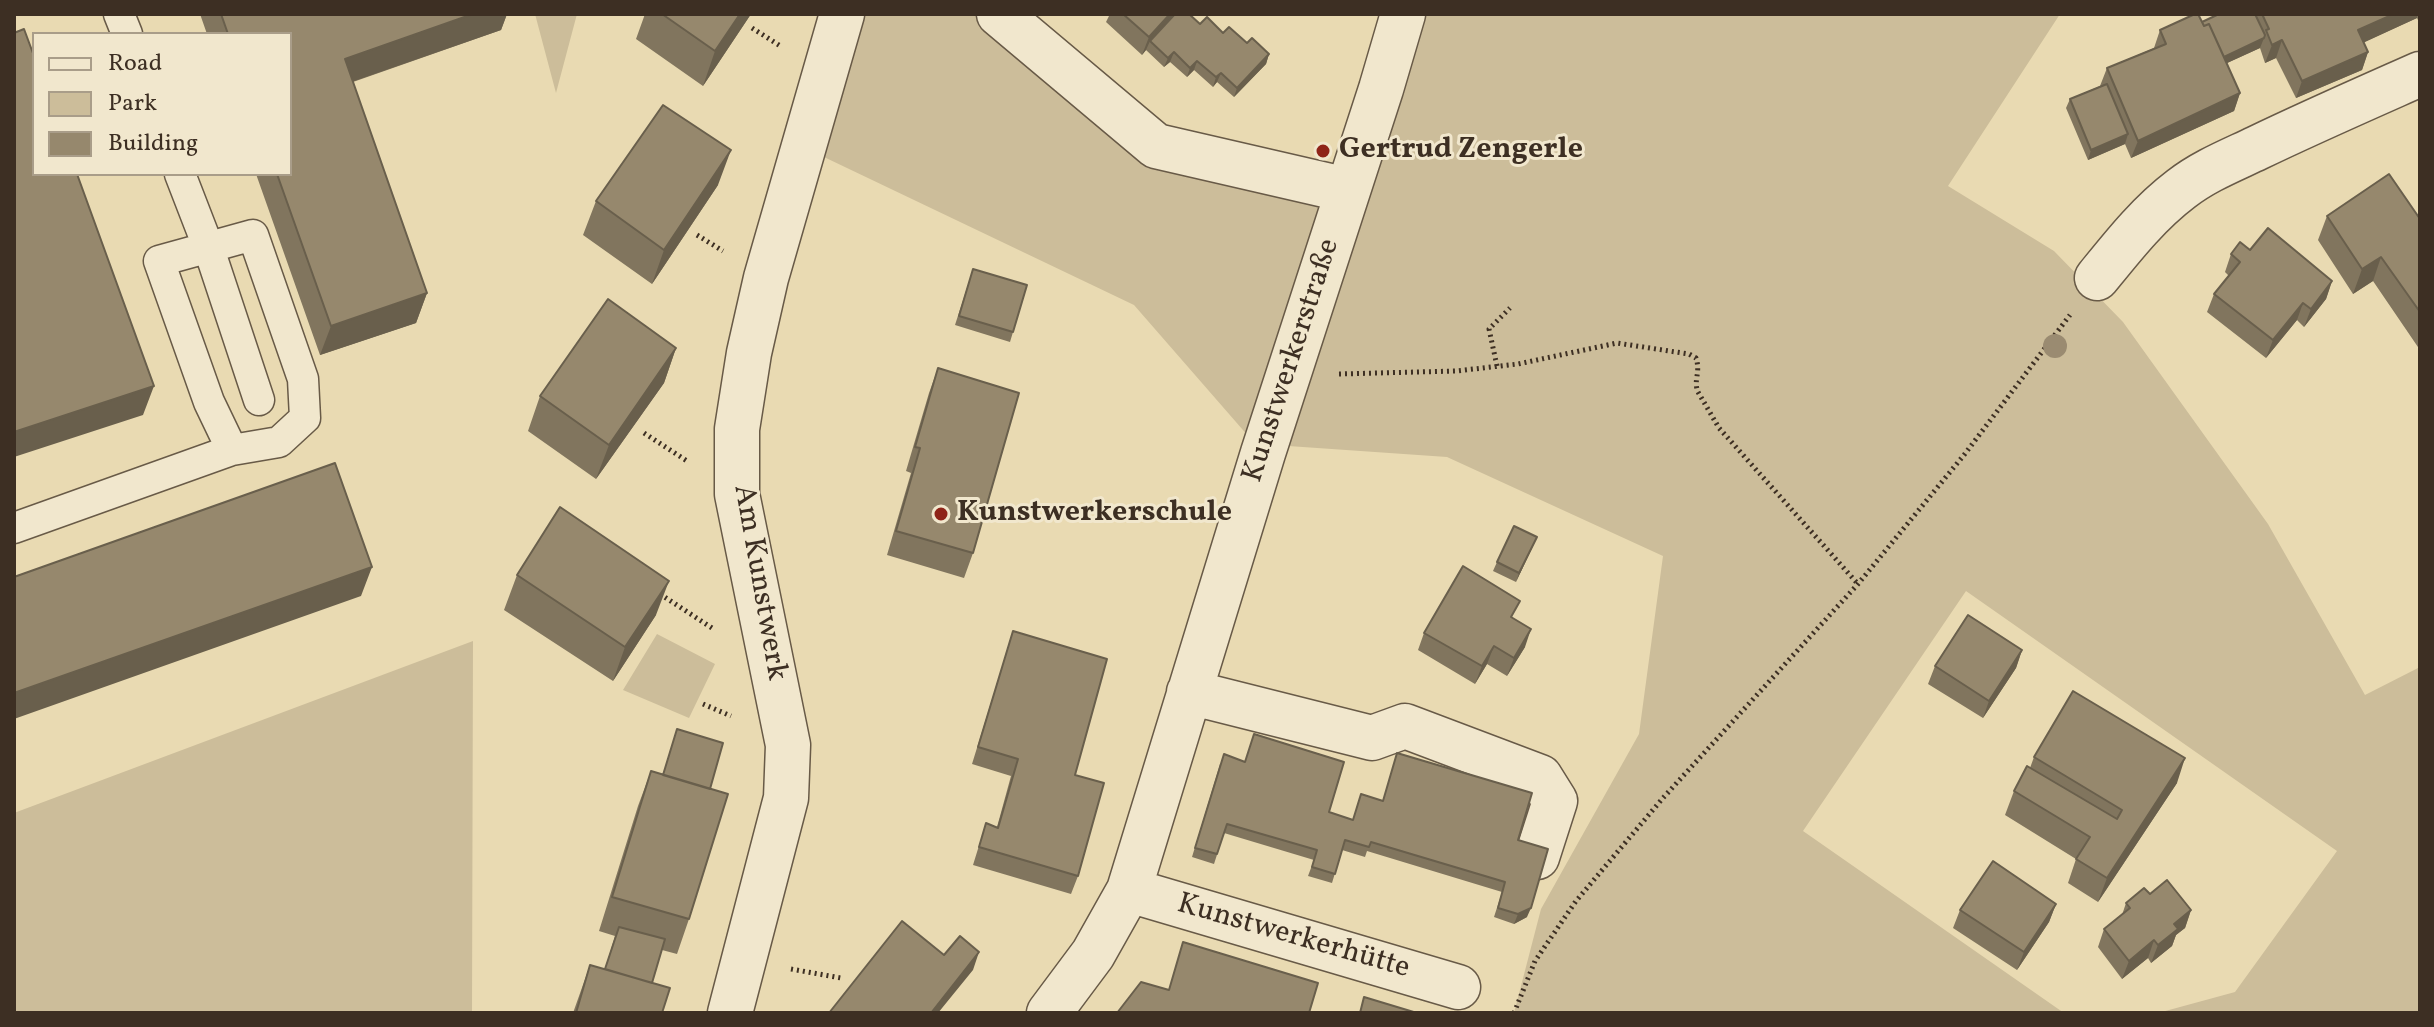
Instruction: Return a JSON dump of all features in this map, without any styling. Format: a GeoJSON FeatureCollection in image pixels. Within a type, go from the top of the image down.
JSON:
{"type":"FeatureCollection","features":[{"type":"Feature","properties":{"kind":"street","name":"Am Kunstwerk"},"geometry":{"type":"LineString","coordinates":[[730,1013],[786,798],[788,745],[737,494],[737,429],[749,353],[766,278],[842,14]]}},
{"type":"Feature","properties":{"kind":"street"},"geometry":{"type":"LineString","coordinates":[[999,14],[1156,146],[1347,190]]}},
{"type":"Feature","properties":{"kind":"street","name":"Kunstwerkerstraße"},"geometry":{"type":"LineString","coordinates":[[1049,1013],[1093,954],[1129,890],[1263,453],[1403,14]]}},
{"type":"Feature","properties":{"kind":"street"},"geometry":{"type":"LineString","coordinates":[[2097,278],[2156,210],[2184,186],[2294,130],[2420,74]]}},
{"type":"Feature","properties":{"kind":"street"},"geometry":{"type":"LineString","coordinates":[[1189,692],[1372,738],[1405,726],[1540,777],[1555,801],[1537,857]]}},
{"type":"Feature","properties":{"kind":"street","name":"Kunstwerkerhütte"},"geometry":{"type":"LineString","coordinates":[[1129,890],[1458,987]]}},
{"type":"Feature","properties":{"kind":"lane"},"geometry":{"type":"LineString","coordinates":[[181,176],[209,249],[259,400]]}},
{"type":"Feature","properties":{"kind":"lane"},"geometry":{"type":"LineString","coordinates":[[14,528],[232,450],[279,442],[305,418],[303,379],[253,235],[159,261],[209,402],[232,450]]}},
{"type":"Feature","properties":{"kind":"path"},"geometry":{"type":"LineString","coordinates":[[1514,1013],[1535,961],[1576,901],[1663,798],[1858,584],[1964,455],[2097,278]]}},
{"type":"Feature","properties":{"kind":"path"},"geometry":{"type":"LineString","coordinates":[[1497,366],[1489,329],[1510,308]]}},
{"type":"Feature","properties":{"kind":"path"},"geometry":{"type":"LineString","coordinates":[[1290,375],[1410,373],[1518,364],[1617,343],[1689,354],[1696,358],[1700,369],[1695,386],[1719,428],[1858,584]]}},
{"type":"Feature","properties":{"kind":"path"},"geometry":{"type":"LineString","coordinates":[[654,590],[773,667]]}},
{"type":"Feature","properties":{"kind":"green space"},"geometry":{"type":"Polygon","coordinates":[[[535,14],[577,14],[556,93],[535,14]]]}},
{"type":"Feature","properties":{"kind":"green space"},"geometry":{"type":"Polygon","coordinates":[[[850,14],[1004,14],[1172,150],[1337,197],[1263,453],[1134,305],[803,147],[850,14]]]}},
{"type":"Feature","properties":{"kind":"green space"},"geometry":{"type":"Polygon","coordinates":[[[1414,14],[2060,14],[1948,186],[2054,251],[2123,322],[2268,524],[2365,695],[2420,667],[2420,1013],[2158,1013],[2235,992],[2337,851],[1966,591],[1803,831],[2064,1013],[1514,1013],[1541,909],[1639,734],[1663,556],[1447,457],[1274,445],[1414,14]]]}},
{"type":"Feature","properties":{"kind":"green space"},"geometry":{"type":"Polygon","coordinates":[[[657,634],[715,664],[689,718],[623,690],[657,634]]]}},
{"type":"Feature","properties":{"kind":"green space"},"geometry":{"type":"Polygon","coordinates":[[[473,641],[472,1013],[14,1013],[14,813],[473,641]]]}},
{"type":"Feature","properties":{"kind":"building"},"geometry":{"type":"Polygon","coordinates":[[[221,14],[473,14],[345,59],[427,293],[331,326],[278,176],[292,176],[292,32],[227,32],[221,14]]]}},
{"type":"Feature","properties":{"kind":"building"},"geometry":{"type":"Polygon","coordinates":[[[662,14],[740,14],[715,51],[662,14]]]}},
{"type":"Feature","properties":{"kind":"building"},"geometry":{"type":"Polygon","coordinates":[[[1123,14],[1170,14],[1149,37],[1123,14]]]}},
{"type":"Feature","properties":{"kind":"building"},"geometry":{"type":"Polygon","coordinates":[[[1175,14],[1189,14],[1200,24],[1207,17],[1223,33],[1229,27],[1247,43],[1252,38],[1269,54],[1237,88],[1221,73],[1216,77],[1197,61],[1190,68],[1174,52],[1168,58],[1150,41],[1175,14]]]}},
{"type":"Feature","properties":{"kind":"building"},"geometry":{"type":"Polygon","coordinates":[[[2195,14],[2204,26],[2209,24],[2240,93],[2138,141],[2107,68],[2166,44],[2160,30],[2195,14]]]}},
{"type":"Feature","properties":{"kind":"building"},"geometry":{"type":"Polygon","coordinates":[[[2219,14],[2255,14],[2264,38],[2224,57],[2209,24],[2204,26],[2202,22],[2219,14]]]}},
{"type":"Feature","properties":{"kind":"building"},"geometry":{"type":"Polygon","coordinates":[[[2262,14],[2394,14],[2358,30],[2368,52],[2302,81],[2282,40],[2272,45],[2262,14]]]}},
{"type":"Feature","properties":{"kind":"building"},"geometry":{"type":"Polygon","coordinates":[[[24,29],[32,51],[32,176],[78,176],[154,386],[14,432],[14,33],[24,29]]]}},
{"type":"Feature","properties":{"kind":"building"},"geometry":{"type":"Polygon","coordinates":[[[2107,84],[2128,134],[2091,150],[2070,99],[2107,84]]]}},
{"type":"Feature","properties":{"kind":"building"},"geometry":{"type":"Polygon","coordinates":[[[663,105],[731,150],[664,250],[596,201],[663,105]]]}},
{"type":"Feature","properties":{"kind":"building"},"geometry":{"type":"Polygon","coordinates":[[[2389,174],[2420,219],[2420,312],[2381,257],[2362,269],[2327,216],[2389,174]]]}},
{"type":"Feature","properties":{"kind":"building"},"geometry":{"type":"Polygon","coordinates":[[[2268,228],[2332,281],[2311,309],[2303,303],[2273,340],[2214,294],[2240,262],[2231,254],[2240,242],[2250,250],[2268,228]]]}},
{"type":"Feature","properties":{"kind":"building"},"geometry":{"type":"Polygon","coordinates":[[[973,269],[1027,285],[1013,332],[959,316],[973,269]]]}},
{"type":"Feature","properties":{"kind":"building"},"geometry":{"type":"Polygon","coordinates":[[[608,299],[676,348],[609,445],[540,396],[608,299]]]}},
{"type":"Feature","properties":{"kind":"building","name":"Kunstwerkerschule"},"geometry":{"type":"Polygon","coordinates":[[[938,368],[1019,393],[973,553],[896,531],[920,448],[915,447],[938,368]]]}},
{"type":"Feature","properties":{"kind":"building"},"geometry":{"type":"Polygon","coordinates":[[[335,463],[372,567],[14,693],[14,577],[335,463]]]}},
{"type":"Feature","properties":{"kind":"building"},"geometry":{"type":"Polygon","coordinates":[[[560,507],[669,581],[625,647],[517,575],[560,507]]]}},
{"type":"Feature","properties":{"kind":"building"},"geometry":{"type":"Polygon","coordinates":[[[1514,526],[1537,537],[1519,573],[1497,562],[1514,526]]]}},
{"type":"Feature","properties":{"kind":"building"},"geometry":{"type":"Polygon","coordinates":[[[1463,566],[1520,601],[1511,617],[1531,629],[1514,658],[1494,646],[1482,666],[1424,633],[1463,566]]]}},
{"type":"Feature","properties":{"kind":"building"},"geometry":{"type":"Polygon","coordinates":[[[1968,615],[2022,650],[1989,701],[1935,666],[1968,615]]]}},
{"type":"Feature","properties":{"kind":"building"},"geometry":{"type":"Polygon","coordinates":[[[1013,631],[1107,659],[1075,775],[1104,783],[1078,876],[979,847],[986,823],[998,828],[1018,759],[978,747],[1013,631]]]}},
{"type":"Feature","properties":{"kind":"building"},"geometry":{"type":"Polygon","coordinates":[[[2073,691],[2185,758],[2107,878],[2076,859],[2090,837],[2014,791],[2027,766],[2117,819],[2122,810],[2034,757],[2073,691]]]}},
{"type":"Feature","properties":{"kind":"building"},"geometry":{"type":"Polygon","coordinates":[[[677,729],[723,743],[710,789],[663,775],[677,729]]]}},
{"type":"Feature","properties":{"kind":"building"},"geometry":{"type":"Polygon","coordinates":[[[1254,734],[1344,762],[1329,812],[1353,820],[1361,794],[1383,801],[1397,753],[1532,793],[1518,840],[1548,849],[1531,908],[1518,914],[1498,908],[1505,882],[1371,842],[1369,847],[1345,840],[1335,874],[1312,867],[1317,850],[1227,824],[1217,854],[1195,848],[1224,754],[1245,762],[1254,734]]]}},
{"type":"Feature","properties":{"kind":"building"},"geometry":{"type":"Polygon","coordinates":[[[651,771],[728,794],[689,919],[612,897],[651,771]]]}},
{"type":"Feature","properties":{"kind":"building"},"geometry":{"type":"Polygon","coordinates":[[[1993,861],[2056,904],[2024,952],[1960,910],[1993,861]]]}},
{"type":"Feature","properties":{"kind":"building"},"geometry":{"type":"Polygon","coordinates":[[[2167,880],[2191,910],[2174,924],[2178,929],[2158,945],[2154,940],[2129,961],[2104,929],[2130,908],[2126,903],[2144,888],[2150,894],[2167,880]]]}},
{"type":"Feature","properties":{"kind":"building"},"geometry":{"type":"Polygon","coordinates":[[[902,921],[944,955],[960,936],[979,952],[931,1013],[829,1013],[902,921]]]}},
{"type":"Feature","properties":{"kind":"building"},"geometry":{"type":"Polygon","coordinates":[[[619,927],[665,939],[652,983],[605,969],[619,927]]]}},
{"type":"Feature","properties":{"kind":"building"},"geometry":{"type":"Polygon","coordinates":[[[1183,942],[1318,983],[1309,1013],[1117,1013],[1141,982],[1169,990],[1183,942]]]}},
{"type":"Feature","properties":{"kind":"building"},"geometry":{"type":"Polygon","coordinates":[[[590,965],[670,988],[662,1013],[576,1013],[590,965]]]}},
{"type":"Feature","properties":{"kind":"building"},"geometry":{"type":"Polygon","coordinates":[[[1364,997],[1417,1013],[1360,1013],[1364,997]]]}},
{"type":"Feature","properties":{"kind":"place","name":"Gertrud Zengerle"},"geometry":{"type":"Point","coordinates":[1323,151]}},
{"type":"Feature","properties":{"kind":"place","name":"Kunstwerkerschule"},"geometry":{"type":"Point","coordinates":[941,514]}}]}
